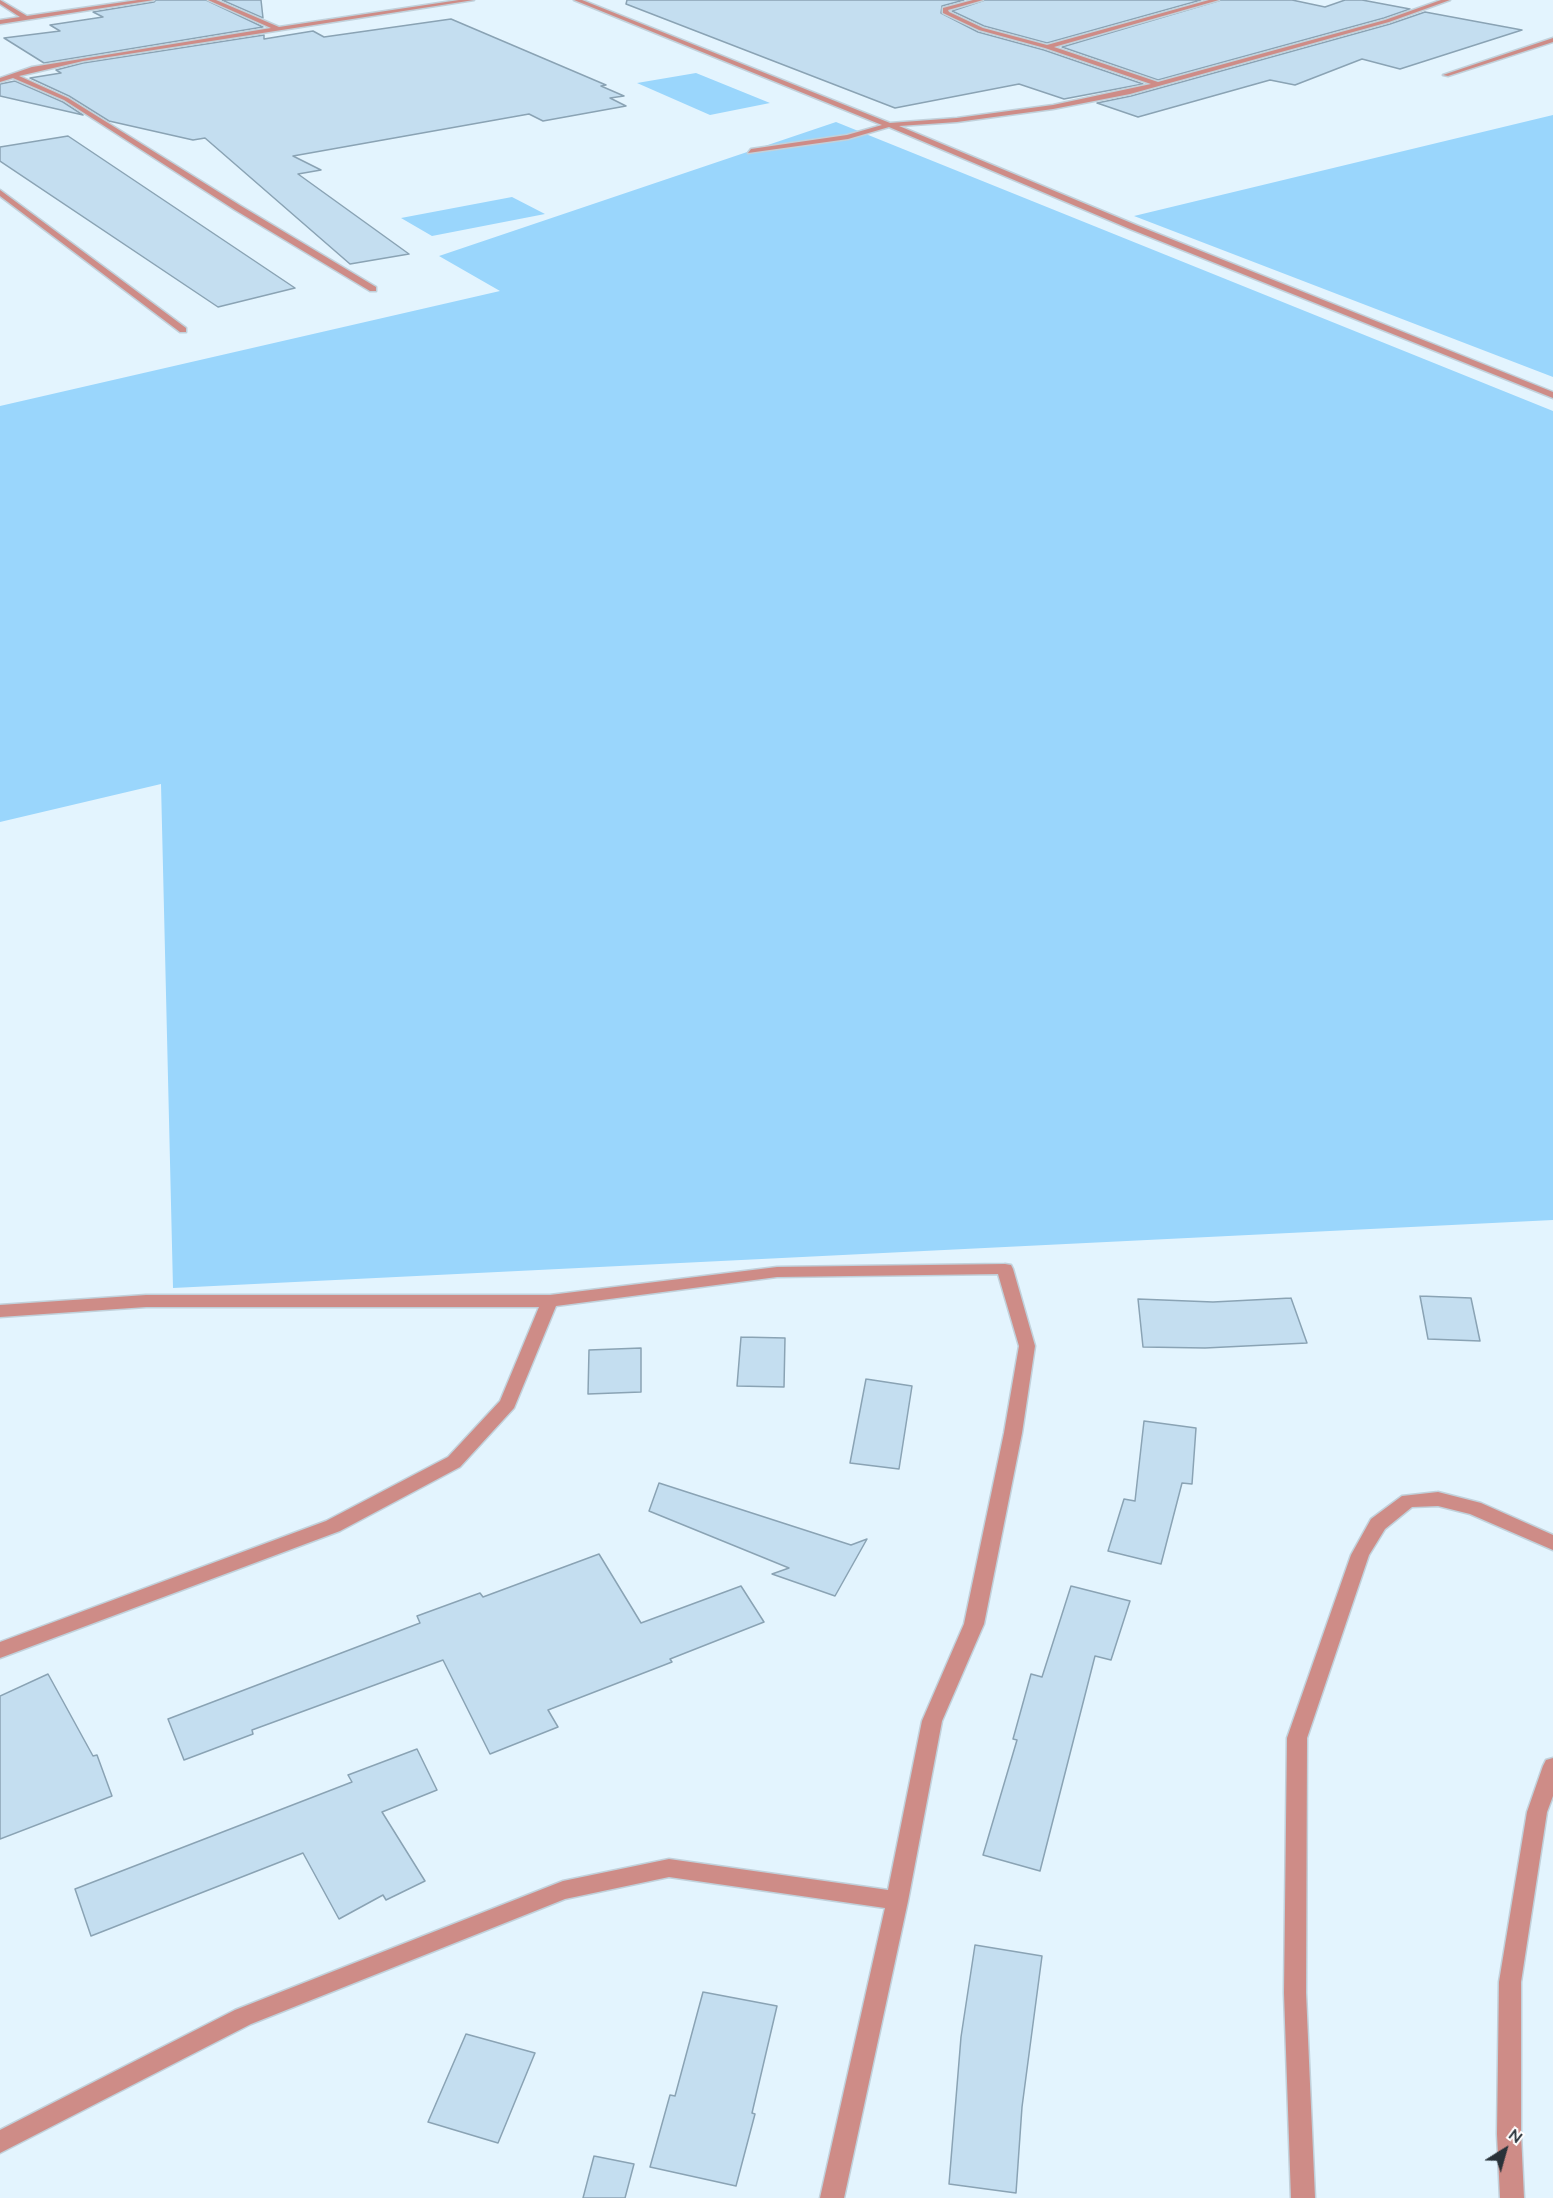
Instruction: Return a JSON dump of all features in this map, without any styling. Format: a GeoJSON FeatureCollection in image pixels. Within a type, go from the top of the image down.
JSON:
{"type":"FeatureCollection","features":[{"type":"Feature","properties":{"kind":"street"},"geometry":{"type":"LineString","coordinates":[[0,22],[150,0]]}},
{"type":"Feature","properties":{"kind":"street"},"geometry":{"type":"LineString","coordinates":[[211,0],[281,30]]}},
{"type":"Feature","properties":{"kind":"street"},"geometry":{"type":"LineString","coordinates":[[0,80],[12,75],[83,59],[471,0]]}},
{"type":"Feature","properties":{"kind":"street"},"geometry":{"type":"LineString","coordinates":[[577,0],[890,125],[1133,227],[1553,395]]}},
{"type":"Feature","properties":{"kind":"street"},"geometry":{"type":"LineString","coordinates":[[980,0],[945,9],[945,13],[981,29],[1047,47],[1159,85]]}},
{"type":"Feature","properties":{"kind":"street"},"geometry":{"type":"LineString","coordinates":[[1047,47],[1216,0]]}},
{"type":"Feature","properties":{"kind":"street"},"geometry":{"type":"LineString","coordinates":[[751,151],[848,137],[890,125],[957,120],[1053,107],[1159,85],[1387,21],[1447,0]]}},
{"type":"Feature","properties":{"kind":"street"},"geometry":{"type":"LineString","coordinates":[[0,1],[26,18]]}},
{"type":"Feature","properties":{"kind":"street"},"geometry":{"type":"LineString","coordinates":[[1446,75],[1553,40]]}},
{"type":"Feature","properties":{"kind":"street"},"geometry":{"type":"LineString","coordinates":[[12,75],[66,99],[238,208],[373,288]]}},
{"type":"Feature","properties":{"kind":"street"},"geometry":{"type":"LineString","coordinates":[[0,192],[183,330]]}},
{"type":"Feature","properties":{"kind":"street"},"geometry":{"type":"LineString","coordinates":[[0,1311],[146,1300],[550,1301],[777,1272],[1005,1269],[1027,1346],[1013,1433],[974,1624],[932,1721],[897,1901],[832,2198]]}},
{"type":"Feature","properties":{"kind":"street"},"geometry":{"type":"LineString","coordinates":[[0,1650],[333,1526],[454,1462],[508,1404],[550,1301]]}},
{"type":"Feature","properties":{"kind":"street"},"geometry":{"type":"LineString","coordinates":[[1303,2198],[1295,1993],[1297,1738],[1360,1555],[1378,1524],[1408,1501],[1438,1499],[1475,1508],[1553,1543]]}},
{"type":"Feature","properties":{"kind":"street"},"geometry":{"type":"LineString","coordinates":[[1512,2198],[1509,2134],[1510,1982],[1537,1812],[1553,1766]]}},
{"type":"Feature","properties":{"kind":"street"},"geometry":{"type":"LineString","coordinates":[[0,2142],[243,2017],[562,1890],[669,1868],[897,1901]]}},
{"type":"Feature","properties":{"kind":"shaded area"},"geometry":{"type":"Polygon","coordinates":[[[696,73],[770,103],[710,115],[637,83],[696,73]]]}},
{"type":"Feature","properties":{"kind":"shaded area"},"geometry":{"type":"Polygon","coordinates":[[[1553,115],[1553,377],[1134,216],[1553,115]]]}},
{"type":"Feature","properties":{"kind":"shaded area"},"geometry":{"type":"Polygon","coordinates":[[[836,122],[1553,411],[1553,1220],[173,1288],[161,784],[0,822],[0,406],[500,291],[439,256],[836,122]]]}},
{"type":"Feature","properties":{"kind":"shaded area"},"geometry":{"type":"Polygon","coordinates":[[[512,197],[545,214],[432,236],[401,218],[512,197]]]}},
{"type":"Feature","properties":{"kind":"building"},"geometry":{"type":"Polygon","coordinates":[[[156,0],[206,0],[263,27],[44,63],[4,38],[60,31],[50,25],[103,17],[93,12],[156,0]]]}},
{"type":"Feature","properties":{"kind":"building"},"geometry":{"type":"Polygon","coordinates":[[[222,0],[261,0],[263,18],[222,0]]]}},
{"type":"Feature","properties":{"kind":"building"},"geometry":{"type":"Polygon","coordinates":[[[627,0],[964,0],[942,6],[941,13],[978,32],[1044,50],[1143,84],[1064,99],[1019,84],[895,108],[626,4],[627,0]]]}},
{"type":"Feature","properties":{"kind":"building"},"geometry":{"type":"Polygon","coordinates":[[[985,0],[1201,0],[1047,43],[984,26],[952,11],[985,0]]]}},
{"type":"Feature","properties":{"kind":"building"},"geometry":{"type":"Polygon","coordinates":[[[1221,0],[1292,0],[1325,7],[1345,0],[1362,0],[1410,9],[1158,80],[1062,47],[1221,0]]]}},
{"type":"Feature","properties":{"kind":"building"},"geometry":{"type":"Polygon","coordinates":[[[1425,12],[1522,30],[1400,69],[1362,59],[1295,85],[1270,80],[1138,117],[1097,103],[1131,96],[1390,24],[1425,12]]]}},
{"type":"Feature","properties":{"kind":"building"},"geometry":{"type":"Polygon","coordinates":[[[451,19],[606,85],[601,86],[624,96],[610,98],[626,106],[543,121],[529,114],[293,156],[321,170],[298,174],[409,254],[350,264],[205,138],[193,140],[109,121],[69,96],[30,78],[61,73],[56,70],[83,63],[264,35],[264,39],[313,31],[324,37],[451,19]]]}},
{"type":"Feature","properties":{"kind":"building"},"geometry":{"type":"Polygon","coordinates":[[[15,81],[63,102],[83,115],[0,96],[0,84],[15,81]]]}},
{"type":"Feature","properties":{"kind":"building"},"geometry":{"type":"Polygon","coordinates":[[[68,136],[295,288],[218,307],[0,161],[0,147],[68,136]]]}},
{"type":"Feature","properties":{"kind":"building"},"geometry":{"type":"Polygon","coordinates":[[[1420,1296],[1471,1298],[1480,1341],[1428,1339],[1420,1296]]]}},
{"type":"Feature","properties":{"kind":"building"},"geometry":{"type":"Polygon","coordinates":[[[1291,1298],[1307,1343],[1205,1348],[1143,1347],[1138,1299],[1213,1302],[1291,1298]]]}},
{"type":"Feature","properties":{"kind":"building"},"geometry":{"type":"Polygon","coordinates":[[[741,1337],[785,1338],[784,1387],[737,1386],[741,1337]]]}},
{"type":"Feature","properties":{"kind":"building"},"geometry":{"type":"Polygon","coordinates":[[[641,1348],[641,1392],[588,1394],[589,1350],[641,1348]]]}},
{"type":"Feature","properties":{"kind":"building"},"geometry":{"type":"Polygon","coordinates":[[[866,1379],[912,1386],[899,1469],[850,1463],[866,1379]]]}},
{"type":"Feature","properties":{"kind":"building"},"geometry":{"type":"Polygon","coordinates":[[[1144,1421],[1196,1428],[1192,1484],[1182,1483],[1161,1564],[1108,1551],[1124,1499],[1135,1501],[1144,1421]]]}},
{"type":"Feature","properties":{"kind":"building"},"geometry":{"type":"Polygon","coordinates":[[[659,1483],[851,1545],[867,1539],[835,1596],[772,1574],[789,1568],[649,1511],[659,1483]]]}},
{"type":"Feature","properties":{"kind":"building"},"geometry":{"type":"Polygon","coordinates":[[[599,1554],[641,1623],[741,1586],[764,1622],[670,1659],[672,1662],[548,1710],[558,1727],[490,1754],[443,1660],[252,1730],[253,1734],[184,1760],[168,1719],[420,1623],[417,1616],[480,1593],[483,1597],[599,1554]]]}},
{"type":"Feature","properties":{"kind":"building"},"geometry":{"type":"Polygon","coordinates":[[[1071,1586],[1130,1601],[1111,1660],[1095,1656],[1040,1871],[983,1855],[1017,1740],[1013,1739],[1031,1674],[1042,1677],[1071,1586]]]}},
{"type":"Feature","properties":{"kind":"building"},"geometry":{"type":"Polygon","coordinates":[[[48,1674],[93,1756],[97,1755],[112,1796],[0,1839],[0,1696],[48,1674]]]}},
{"type":"Feature","properties":{"kind":"building"},"geometry":{"type":"Polygon","coordinates":[[[417,1749],[437,1790],[382,1812],[425,1881],[386,1900],[383,1895],[339,1919],[303,1853],[91,1936],[75,1889],[352,1782],[348,1775],[417,1749]]]}},
{"type":"Feature","properties":{"kind":"building"},"geometry":{"type":"Polygon","coordinates":[[[975,1945],[1042,1956],[1022,2107],[1016,2193],[949,2184],[961,2037],[975,1945]]]}},
{"type":"Feature","properties":{"kind":"building"},"geometry":{"type":"Polygon","coordinates":[[[703,1992],[777,2006],[752,2113],[755,2114],[736,2186],[650,2167],[670,2095],[675,2096],[703,1992]]]}},
{"type":"Feature","properties":{"kind":"building"},"geometry":{"type":"Polygon","coordinates":[[[466,2034],[535,2053],[498,2143],[428,2122],[466,2034]]]}},
{"type":"Feature","properties":{"kind":"building"},"geometry":{"type":"Polygon","coordinates":[[[594,2156],[634,2164],[625,2198],[583,2198],[594,2156]]]}}]}
